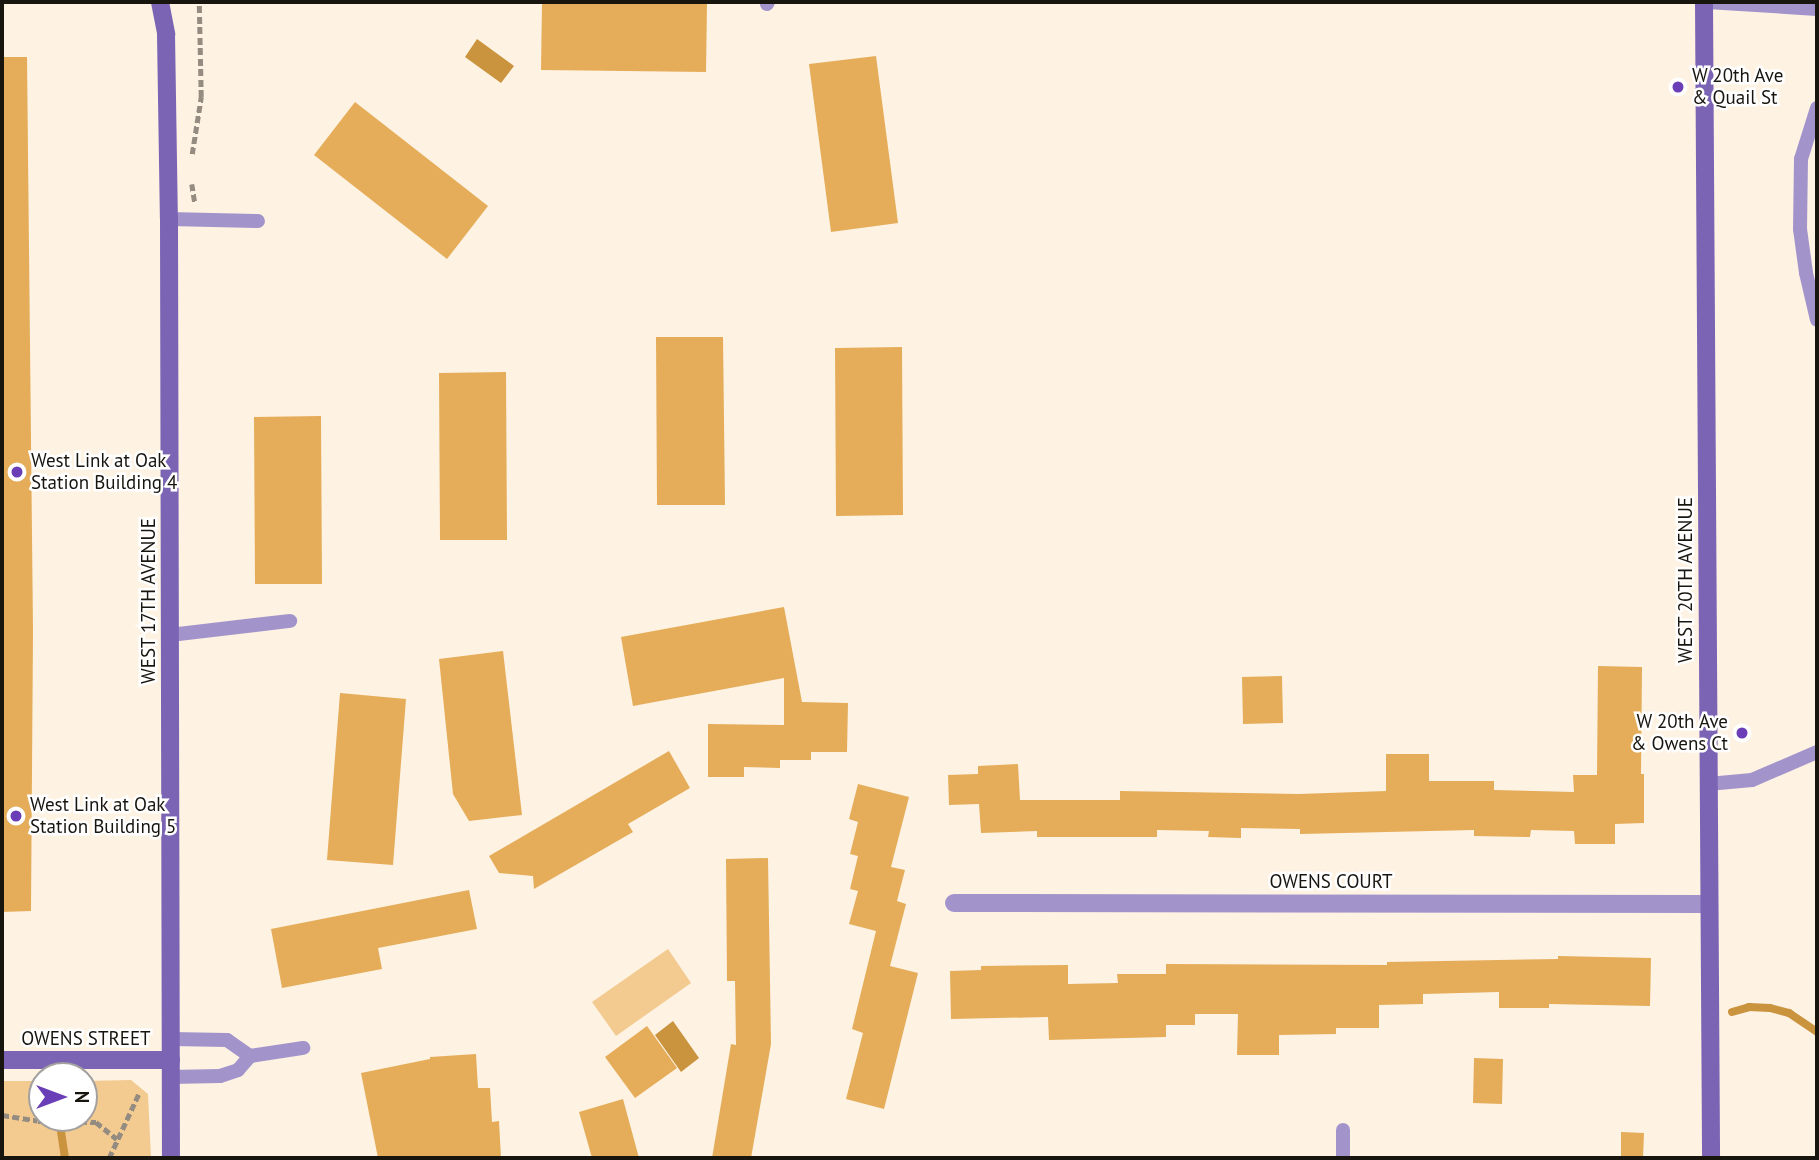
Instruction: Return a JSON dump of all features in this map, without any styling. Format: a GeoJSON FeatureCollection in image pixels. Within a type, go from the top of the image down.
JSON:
{"type":"FeatureCollection","features":[{"type":"Feature","properties":{"kind":"street","name":"WEST 17TH AVENUE"},"geometry":{"type":"LineString","coordinates":[[160,2],[167,46],[169,219],[171,1158]]}},
{"type":"Feature","properties":{"kind":"street","name":"WEST 20TH AVENUE"},"geometry":{"type":"LineString","coordinates":[[1705,2],[1710,1158]]}},
{"type":"Feature","properties":{"kind":"street","name":"OWENS COURT"},"geometry":{"type":"LineString","coordinates":[[954,903],[1708,904]]}},
{"type":"Feature","properties":{"kind":"street","name":"OWENS STREET"},"geometry":{"type":"LineString","coordinates":[[2,1060],[171,1069]]}},
{"type":"Feature","properties":{"kind":"lane"},"geometry":{"type":"LineString","coordinates":[[1705,2],[1817,9]]}},
{"type":"Feature","properties":{"kind":"lane"},"geometry":{"type":"LineString","coordinates":[[1817,107],[1801,159],[1800,229],[1803,260],[1817,320]]}},
{"type":"Feature","properties":{"kind":"lane"},"geometry":{"type":"LineString","coordinates":[[169,219],[258,221]]}},
{"type":"Feature","properties":{"kind":"lane"},"geometry":{"type":"LineString","coordinates":[[170,635],[290,621]]}},
{"type":"Feature","properties":{"kind":"lane"},"geometry":{"type":"LineString","coordinates":[[1708,784],[1752,780],[1817,752]]}},
{"type":"Feature","properties":{"kind":"lane"},"geometry":{"type":"LineString","coordinates":[[171,1040],[227,1040],[250,1056]]}},
{"type":"Feature","properties":{"kind":"lane"},"geometry":{"type":"LineString","coordinates":[[171,1069],[229,1074],[238,1070],[250,1056],[303,1048]]}},
{"type":"Feature","properties":{"kind":"lane"},"geometry":{"type":"LineString","coordinates":[[1343,1130],[1343,1158]]}},
{"type":"Feature","properties":{"kind":"path"},"geometry":{"type":"LineString","coordinates":[[192,157],[201,97],[199,2]]}},
{"type":"Feature","properties":{"kind":"path"},"geometry":{"type":"LineString","coordinates":[[191,181],[195,203]]}},
{"type":"Feature","properties":{"kind":"path"},"geometry":{"type":"LineString","coordinates":[[109,1158],[139,1093]]}},
{"type":"Feature","properties":{"kind":"path"},"geometry":{"type":"LineString","coordinates":[[2,1115],[49,1121],[96,1122],[117,1139]]}},
{"type":"Feature","properties":{"kind":"shaded area"},"geometry":{"type":"Polygon","coordinates":[[[477,39],[514,66],[501,83],[465,57],[477,39]]]}},
{"type":"Feature","properties":{"kind":"shaded area"},"geometry":{"type":"Polygon","coordinates":[[[668,949],[691,983],[616,1036],[592,1002],[668,949]]]}},
{"type":"Feature","properties":{"kind":"shaded area"},"geometry":{"type":"Polygon","coordinates":[[[673,1021],[699,1058],[681,1072],[655,1035],[673,1021]]]}},
{"type":"Feature","properties":{"kind":"shaded area"},"geometry":{"type":"Polygon","coordinates":[[[131,1080],[148,1094],[151,1158],[2,1158],[2,1081],[28,1081],[28,1132],[98,1132],[98,1081],[131,1080]]]}},
{"type":"Feature","properties":{"kind":"building"},"geometry":{"type":"Polygon","coordinates":[[[542,3],[707,4],[706,72],[541,70],[542,3]]]}},
{"type":"Feature","properties":{"kind":"building"},"geometry":{"type":"Polygon","coordinates":[[[876,56],[898,223],[831,232],[809,64],[876,56]]]}},
{"type":"Feature","properties":{"kind":"building"},"geometry":{"type":"Polygon","coordinates":[[[2,57],[27,57],[33,631],[31,911],[2,912],[2,57]]]}},
{"type":"Feature","properties":{"kind":"building"},"geometry":{"type":"Polygon","coordinates":[[[355,102],[488,206],[447,259],[314,155],[355,102]]]}},
{"type":"Feature","properties":{"kind":"building"},"geometry":{"type":"Polygon","coordinates":[[[656,337],[723,337],[725,505],[657,505],[656,337]]]}},
{"type":"Feature","properties":{"kind":"building"},"geometry":{"type":"Polygon","coordinates":[[[902,347],[903,515],[836,516],[835,348],[902,347]]]}},
{"type":"Feature","properties":{"kind":"building"},"geometry":{"type":"Polygon","coordinates":[[[506,372],[507,540],[440,540],[439,373],[506,372]]]}},
{"type":"Feature","properties":{"kind":"building"},"geometry":{"type":"Polygon","coordinates":[[[321,416],[322,584],[255,584],[254,417],[321,416]]]}},
{"type":"Feature","properties":{"kind":"building"},"geometry":{"type":"Polygon","coordinates":[[[784,607],[802,702],[848,703],[847,752],[811,752],[811,760],[780,760],[780,768],[744,767],[744,777],[708,777],[708,724],[784,725],[784,678],[633,706],[621,637],[784,607]]]}},
{"type":"Feature","properties":{"kind":"building"},"geometry":{"type":"Polygon","coordinates":[[[503,651],[522,815],[469,821],[453,794],[439,659],[503,651]]]}},
{"type":"Feature","properties":{"kind":"building"},"geometry":{"type":"Polygon","coordinates":[[[1598,666],[1642,667],[1641,774],[1644,774],[1644,823],[1615,824],[1615,844],[1575,844],[1574,831],[1531,830],[1530,837],[1474,836],[1474,830],[1300,834],[1300,829],[1241,828],[1241,838],[1208,837],[1209,831],[1157,830],[1157,837],[1037,837],[1037,831],[981,833],[979,804],[949,805],[948,775],[978,774],[978,766],[1018,764],[1020,800],[1120,800],[1120,791],[1299,794],[1386,791],[1386,754],[1429,754],[1429,781],[1494,781],[1494,790],[1574,792],[1573,775],[1597,775],[1598,666]]]}},
{"type":"Feature","properties":{"kind":"building"},"geometry":{"type":"Polygon","coordinates":[[[1282,676],[1283,723],[1243,724],[1242,677],[1282,676]]]}},
{"type":"Feature","properties":{"kind":"building"},"geometry":{"type":"Polygon","coordinates":[[[340,693],[406,699],[393,865],[327,860],[340,693]]]}},
{"type":"Feature","properties":{"kind":"building"},"geometry":{"type":"Polygon","coordinates":[[[669,751],[690,788],[628,824],[633,832],[534,889],[533,876],[499,873],[489,856],[669,751]]]}},
{"type":"Feature","properties":{"kind":"building"},"geometry":{"type":"Polygon","coordinates":[[[858,784],[909,797],[891,867],[905,870],[897,901],[906,904],[890,966],[918,973],[884,1109],[846,1099],[863,1033],[852,1029],[876,931],[849,924],[858,891],[850,889],[858,856],[850,854],[858,822],[849,819],[858,784]]]}},
{"type":"Feature","properties":{"kind":"building"},"geometry":{"type":"Polygon","coordinates":[[[768,858],[771,1044],[751,1158],[712,1158],[731,1044],[736,1045],[735,981],[727,981],[726,859],[768,858]]]}},
{"type":"Feature","properties":{"kind":"building"},"geometry":{"type":"Polygon","coordinates":[[[469,890],[477,929],[378,948],[382,969],[282,988],[271,929],[469,890]]]}},
{"type":"Feature","properties":{"kind":"building"},"geometry":{"type":"Polygon","coordinates":[[[1558,956],[1651,958],[1650,1006],[1549,1004],[1549,1008],[1499,1008],[1499,992],[1423,994],[1423,1004],[1379,1005],[1379,1028],[1336,1028],[1336,1034],[1279,1035],[1279,1055],[1237,1055],[1238,1014],[1195,1014],[1195,1025],[1166,1025],[1166,1037],[1049,1040],[1048,1017],[951,1019],[950,971],[981,970],[981,966],[1068,965],[1068,984],[1118,983],[1117,974],[1166,974],[1166,964],[1387,965],[1387,962],[1558,959],[1558,956]]]}},
{"type":"Feature","properties":{"kind":"building"},"geometry":{"type":"Polygon","coordinates":[[[647,1026],[677,1068],[635,1098],[605,1057],[647,1026]]]}},
{"type":"Feature","properties":{"kind":"building"},"geometry":{"type":"Polygon","coordinates":[[[476,1054],[478,1088],[490,1088],[492,1122],[499,1121],[501,1158],[378,1158],[361,1073],[430,1057],[476,1054]]]}},
{"type":"Feature","properties":{"kind":"building"},"geometry":{"type":"Polygon","coordinates":[[[1474,1058],[1503,1059],[1502,1104],[1473,1103],[1474,1058]]]}},
{"type":"Feature","properties":{"kind":"building"},"geometry":{"type":"Polygon","coordinates":[[[623,1099],[639,1158],[592,1158],[579,1112],[623,1099]]]}},
{"type":"Feature","properties":{"kind":"building"},"geometry":{"type":"Polygon","coordinates":[[[1621,1132],[1644,1133],[1643,1158],[1621,1158],[1621,1132]]]}},
{"type":"Feature","properties":{"kind":"waterway"},"geometry":{"type":"LineString","coordinates":[[1732,1012],[1749,1007],[1770,1008],[1789,1013],[1817,1032]]}},
{"type":"Feature","properties":{"kind":"waterway"},"geometry":{"type":"LineString","coordinates":[[61,1132],[65,1158]]}},
{"type":"Feature","properties":{"kind":"place","name":"W 20th Ave & Quail St"},"geometry":{"type":"Point","coordinates":[1678,87]}},
{"type":"Feature","properties":{"kind":"place","name":"West Link at Oak Station Building 4"},"geometry":{"type":"Point","coordinates":[17,472]}},
{"type":"Feature","properties":{"kind":"place","name":"W 20th Ave & Owens Ct"},"geometry":{"type":"Point","coordinates":[1742,733]}},
{"type":"Feature","properties":{"kind":"place","name":"West Link at Oak Station Building 5"},"geometry":{"type":"Point","coordinates":[16,816]}}]}
